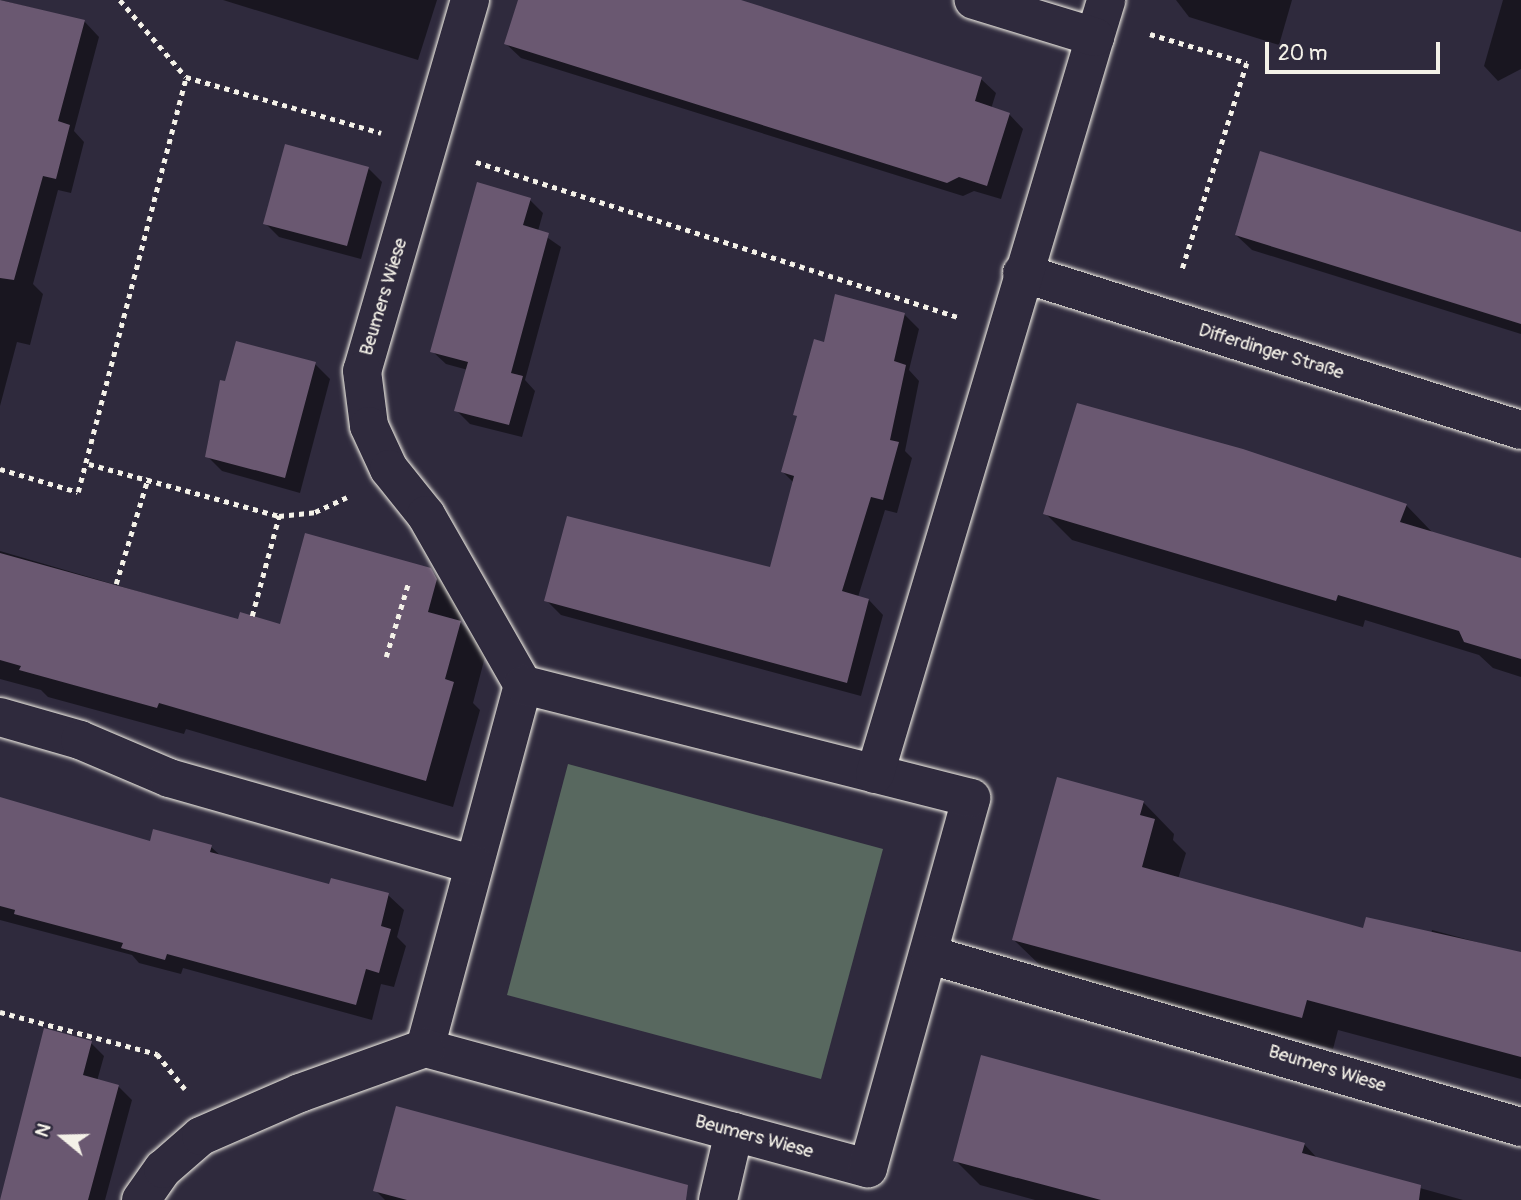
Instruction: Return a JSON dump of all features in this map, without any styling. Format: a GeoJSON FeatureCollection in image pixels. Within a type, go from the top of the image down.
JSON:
{"type":"FeatureCollection","features":[{"type":"Feature","properties":{"kind":"street","name":"Beumers Wiese"},"geometry":{"type":"LineString","coordinates":[[425,1048],[868,1168],[930,955],[971,798],[523,685],[426,515],[389,470],[369,426],[362,371],[470,0]]}},
{"type":"Feature","properties":{"kind":"street"},"geometry":{"type":"LineString","coordinates":[[875,774],[1003,332],[1100,19],[974,0]]}},
{"type":"Feature","properties":{"kind":"street","name":"Differdinger Straße"},"geometry":{"type":"LineString","coordinates":[[1022,273],[1521,430]]}},
{"type":"Feature","properties":{"kind":"street"},"geometry":{"type":"LineString","coordinates":[[141,1200],[163,1169],[201,1136],[300,1093],[425,1048],[523,685]]}},
{"type":"Feature","properties":{"kind":"street"},"geometry":{"type":"LineString","coordinates":[[0,718],[80,740],[169,778],[474,865]]}},
{"type":"Feature","properties":{"kind":"street","name":"Beumers Wiese"},"geometry":{"type":"LineString","coordinates":[[930,955],[1521,1127]]}},
{"type":"Feature","properties":{"kind":"street"},"geometry":{"type":"LineString","coordinates":[[718,1200],[734,1132]]}},
{"type":"Feature","properties":{"kind":"path"},"geometry":{"type":"LineString","coordinates":[[120,0],[186,77],[427,147],[1003,332]]}},
{"type":"Feature","properties":{"kind":"path"},"geometry":{"type":"LineString","coordinates":[[1100,19],[1247,63],[1167,319]]}},
{"type":"Feature","properties":{"kind":"path"},"geometry":{"type":"LineString","coordinates":[[1,472],[78,492],[89,464],[186,77]]}},
{"type":"Feature","properties":{"kind":"path"},"geometry":{"type":"LineString","coordinates":[[89,464],[279,516],[315,512],[352,495],[389,470]]}},
{"type":"Feature","properties":{"kind":"path"},"geometry":{"type":"LineString","coordinates":[[116,584],[148,478]]}},
{"type":"Feature","properties":{"kind":"path"},"geometry":{"type":"LineString","coordinates":[[252,616],[279,516]]}},
{"type":"Feature","properties":{"kind":"path"},"geometry":{"type":"LineString","coordinates":[[0,1012],[157,1054],[186,1090],[201,1136]]}},
{"type":"Feature","properties":{"kind":"green space"},"geometry":{"type":"Polygon","coordinates":[[[568,764],[883,849],[821,1079],[507,995],[568,764]]]}},
{"type":"Feature","properties":{"kind":"building"},"geometry":{"type":"Polygon","coordinates":[[[0,0],[85,20],[58,121],[70,125],[56,179],[43,176],[14,280],[0,278],[0,0]]]}},
{"type":"Feature","properties":{"kind":"building"},"geometry":{"type":"Polygon","coordinates":[[[518,0],[741,0],[982,77],[975,101],[1010,113],[987,186],[959,177],[947,183],[504,44],[518,0]]]}},
{"type":"Feature","properties":{"kind":"building"},"geometry":{"type":"Polygon","coordinates":[[[285,144],[369,167],[347,246],[263,224],[285,144]]]}},
{"type":"Feature","properties":{"kind":"building"},"geometry":{"type":"Polygon","coordinates":[[[1260,151],[1521,232],[1521,324],[1235,235],[1260,151]]]}},
{"type":"Feature","properties":{"kind":"building"},"geometry":{"type":"Polygon","coordinates":[[[477,182],[531,198],[523,225],[549,233],[511,373],[523,376],[509,425],[454,411],[468,362],[430,352],[477,182]]]}},
{"type":"Feature","properties":{"kind":"building"},"geometry":{"type":"Polygon","coordinates":[[[835,294],[905,313],[894,361],[906,365],[890,440],[899,442],[883,500],[871,497],[842,591],[869,599],[847,683],[544,601],[567,516],[770,567],[794,476],[781,472],[797,416],[793,415],[814,339],[824,342],[835,294]]]}},
{"type":"Feature","properties":{"kind":"building"},"geometry":{"type":"Polygon","coordinates":[[[236,341],[316,362],[285,478],[205,457],[220,380],[225,381],[236,341]]]}},
{"type":"Feature","properties":{"kind":"building"},"geometry":{"type":"Polygon","coordinates":[[[1077,403],[1243,449],[1407,504],[1400,522],[1521,558],[1521,659],[1464,642],[1459,631],[1338,595],[1336,601],[1043,514],[1077,403]]]}},
{"type":"Feature","properties":{"kind":"building"},"geometry":{"type":"Polygon","coordinates":[[[305,533],[431,568],[437,579],[428,612],[461,621],[445,679],[454,682],[426,781],[159,703],[157,708],[19,670],[21,666],[0,660],[0,553],[238,619],[240,612],[280,624],[305,533]]]}},
{"type":"Feature","properties":{"kind":"building"},"geometry":{"type":"Polygon","coordinates":[[[1057,777],[1144,801],[1140,815],[1155,819],[1142,867],[1363,928],[1366,917],[1521,952],[1521,1057],[1307,1000],[1302,1018],[1012,940],[1057,777]]]}},
{"type":"Feature","properties":{"kind":"building"},"geometry":{"type":"Polygon","coordinates":[[[0,797],[150,841],[153,829],[212,845],[210,852],[329,884],[331,878],[389,893],[381,926],[391,929],[379,973],[366,969],[356,1005],[167,954],[165,960],[121,948],[123,943],[14,914],[15,910],[0,906],[0,797]]]}},
{"type":"Feature","properties":{"kind":"building"},"geometry":{"type":"Polygon","coordinates":[[[44,1028],[92,1041],[83,1075],[119,1085],[88,1200],[0,1200],[44,1028]]]}},
{"type":"Feature","properties":{"kind":"building"},"geometry":{"type":"Polygon","coordinates":[[[981,1055],[1305,1143],[1302,1153],[1421,1185],[1419,1200],[1101,1200],[953,1161],[981,1055]]]}},
{"type":"Feature","properties":{"kind":"building"},"geometry":{"type":"Polygon","coordinates":[[[396,1106],[688,1185],[686,1200],[407,1200],[373,1191],[396,1106]]]}}]}
